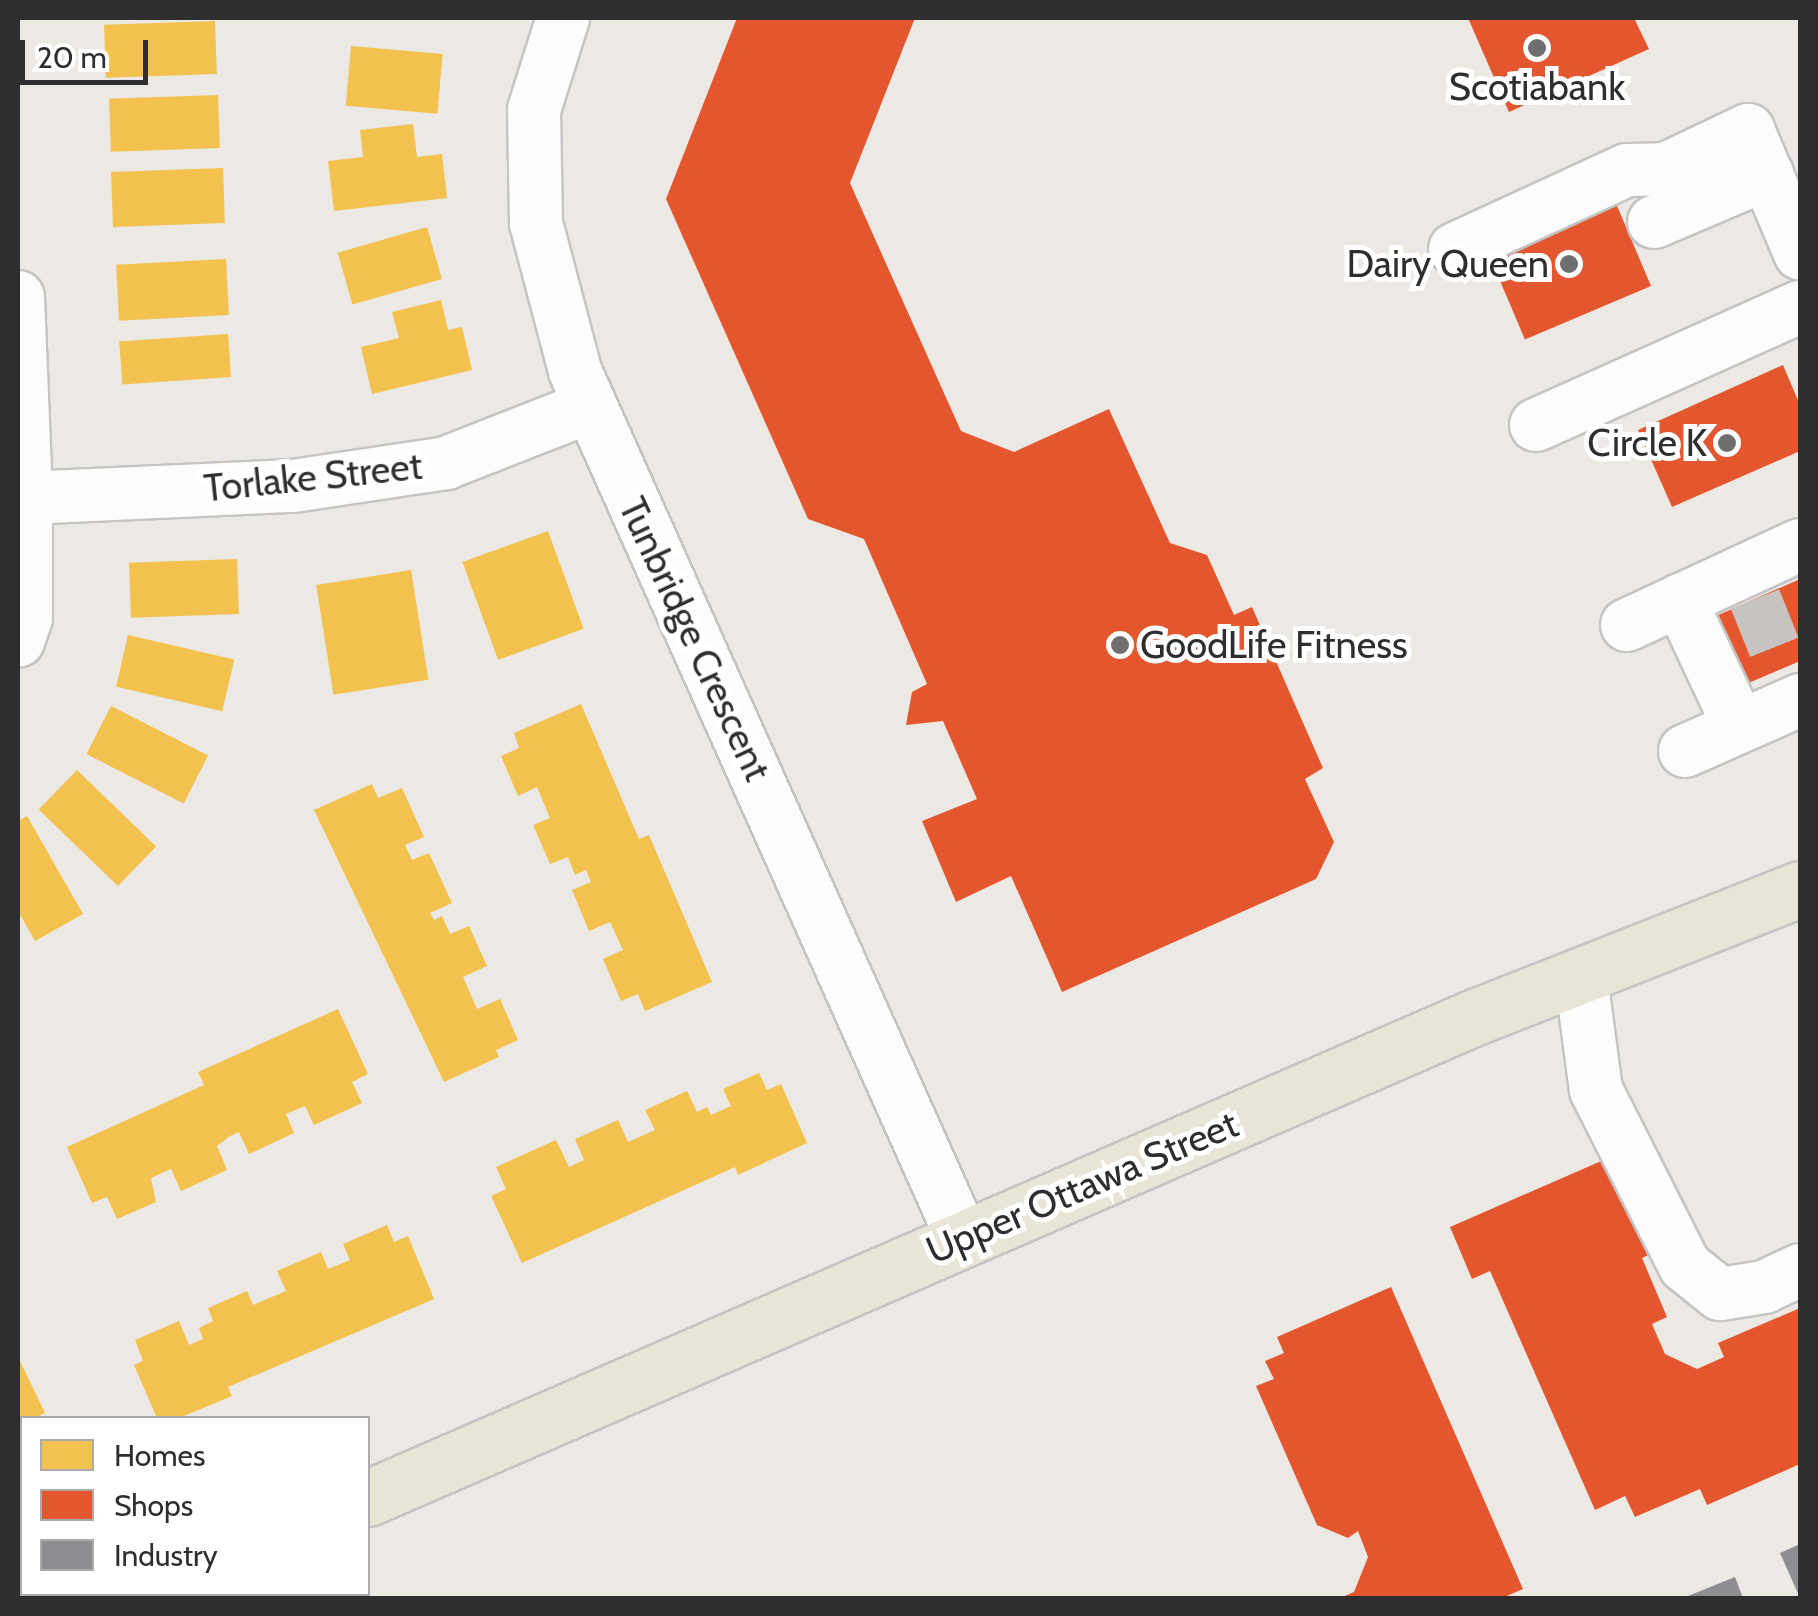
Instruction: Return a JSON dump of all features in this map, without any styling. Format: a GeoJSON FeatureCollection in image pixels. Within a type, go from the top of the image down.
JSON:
{"type":"FeatureCollection","features":[{"type":"Feature","properties":{"kind":"main road","name":"Upper Ottawa Street"},"geometry":{"type":"LineString","coordinates":[[370,1497],[964,1239],[1800,889]]}},
{"type":"Feature","properties":{"kind":"street","name":"Tunbridge Crescent"},"geometry":{"type":"LineString","coordinates":[[563,18],[534,110],[536,222],[589,408],[964,1239]]}},
{"type":"Feature","properties":{"kind":"street"},"geometry":{"type":"LineString","coordinates":[[1654,222],[1758,152]]}},
{"type":"Feature","properties":{"kind":"street"},"geometry":{"type":"LineString","coordinates":[[1455,249],[1626,170],[1666,169],[1758,152]]}},
{"type":"Feature","properties":{"kind":"street"},"geometry":{"type":"LineString","coordinates":[[1758,152],[1800,254]]}},
{"type":"Feature","properties":{"kind":"street"},"geometry":{"type":"LineString","coordinates":[[18,297],[26,498],[26,618],[18,641]]}},
{"type":"Feature","properties":{"kind":"street"},"geometry":{"type":"LineString","coordinates":[[1536,425],[1800,306]]}},
{"type":"Feature","properties":{"kind":"street","name":"Torlake Street"},"geometry":{"type":"LineString","coordinates":[[26,498],[293,486],[446,463],[589,408]]}},
{"type":"Feature","properties":{"kind":"street"},"geometry":{"type":"LineString","coordinates":[[1627,626],[1680,600],[1749,585],[1800,546]]}},
{"type":"Feature","properties":{"kind":"street"},"geometry":{"type":"LineString","coordinates":[[1680,600],[1740,726]]}},
{"type":"Feature","properties":{"kind":"street"},"geometry":{"type":"LineString","coordinates":[[1685,751],[1740,726],[1793,690]]}},
{"type":"Feature","properties":{"kind":"street"},"geometry":{"type":"LineString","coordinates":[[1580,978],[1596,1090],[1684,1266],[1720,1294],[1764,1287],[1800,1270]]}},
{"type":"Feature","properties":{"kind":"building: Homes"},"geometry":{"type":"Polygon","coordinates":[[[215,21],[217,74],[106,78],[104,25],[215,21]]]}},
{"type":"Feature","properties":{"kind":"building: Homes"},"geometry":{"type":"Polygon","coordinates":[[[351,46],[443,54],[437,114],[346,106],[351,46]]]}},
{"type":"Feature","properties":{"kind":"building: Homes"},"geometry":{"type":"Polygon","coordinates":[[[218,95],[220,148],[111,152],[109,99],[218,95]]]}},
{"type":"Feature","properties":{"kind":"building: Homes"},"geometry":{"type":"Polygon","coordinates":[[[413,124],[417,157],[442,154],[447,198],[334,211],[328,161],[363,157],[360,130],[413,124]]]}},
{"type":"Feature","properties":{"kind":"building: Homes"},"geometry":{"type":"Polygon","coordinates":[[[223,168],[225,223],[113,227],[111,172],[223,168]]]}},
{"type":"Feature","properties":{"kind":"building: Homes"},"geometry":{"type":"Polygon","coordinates":[[[427,227],[442,279],[352,305],[338,253],[427,227]]]}},
{"type":"Feature","properties":{"kind":"building: Homes"},"geometry":{"type":"Polygon","coordinates":[[[226,259],[229,315],[119,321],[116,265],[226,259]]]}},
{"type":"Feature","properties":{"kind":"building: Homes"},"geometry":{"type":"Polygon","coordinates":[[[441,300],[448,330],[462,327],[472,370],[372,394],[361,347],[399,338],[392,312],[441,300]]]}},
{"type":"Feature","properties":{"kind":"building: Homes"},"geometry":{"type":"Polygon","coordinates":[[[228,334],[231,377],[122,384],[119,342],[228,334]]]}},
{"type":"Feature","properties":{"kind":"building: Homes"},"geometry":{"type":"Polygon","coordinates":[[[548,531],[584,629],[498,660],[462,562],[548,531]]]}},
{"type":"Feature","properties":{"kind":"building: Homes"},"geometry":{"type":"Polygon","coordinates":[[[237,559],[239,614],[131,618],[129,563],[237,559]]]}},
{"type":"Feature","properties":{"kind":"building: Homes"},"geometry":{"type":"Polygon","coordinates":[[[411,570],[428,680],[334,695],[316,585],[411,570]]]}},
{"type":"Feature","properties":{"kind":"building: Homes"},"geometry":{"type":"Polygon","coordinates":[[[128,635],[234,660],[222,711],[116,687],[128,635]]]}},
{"type":"Feature","properties":{"kind":"building: Homes"},"geometry":{"type":"Polygon","coordinates":[[[581,704],[639,839],[649,835],[712,982],[645,1011],[638,994],[621,1001],[603,959],[623,950],[610,922],[589,931],[572,890],[591,882],[586,870],[575,875],[568,857],[550,864],[533,825],[550,818],[537,787],[518,796],[501,756],[519,748],[514,733],[581,704]]]}},
{"type":"Feature","properties":{"kind":"building: Homes"},"geometry":{"type":"Polygon","coordinates":[[[111,706],[208,755],[184,804],[86,754],[111,706]]]}},
{"type":"Feature","properties":{"kind":"building: Homes"},"geometry":{"type":"Polygon","coordinates":[[[77,770],[156,846],[118,886],[39,810],[77,770]]]}},
{"type":"Feature","properties":{"kind":"building: Homes"},"geometry":{"type":"Polygon","coordinates":[[[372,784],[378,798],[402,788],[424,837],[405,845],[412,860],[429,853],[452,903],[430,913],[434,920],[442,916],[450,934],[469,926],[487,966],[463,977],[477,1009],[500,999],[518,1040],[496,1050],[499,1057],[444,1082],[314,810],[372,784]]]}},
{"type":"Feature","properties":{"kind":"building: Homes"},"geometry":{"type":"Polygon","coordinates":[[[27,816],[83,914],[35,941],[18,911],[18,821],[27,816]]]}},
{"type":"Feature","properties":{"kind":"building: Homes"},"geometry":{"type":"Polygon","coordinates":[[[338,1009],[368,1074],[352,1082],[362,1103],[314,1125],[305,1106],[286,1114],[294,1133],[249,1154],[239,1132],[230,1136],[217,1146],[227,1170],[181,1191],[171,1169],[151,1178],[156,1202],[117,1219],[107,1197],[92,1203],[67,1147],[204,1085],[198,1072],[338,1009]]]}},
{"type":"Feature","properties":{"kind":"building: Homes"},"geometry":{"type":"Polygon","coordinates":[[[759,1073],[767,1090],[781,1084],[807,1143],[738,1175],[735,1167],[522,1263],[491,1196],[506,1189],[496,1167],[556,1140],[569,1167],[584,1160],[575,1139],[618,1120],[628,1142],[655,1130],[645,1110],[687,1091],[697,1112],[707,1107],[711,1115],[731,1106],[723,1089],[759,1073]]]}},
{"type":"Feature","properties":{"kind":"building: Homes"},"geometry":{"type":"Polygon","coordinates":[[[387,1225],[394,1242],[408,1236],[434,1299],[228,1387],[232,1396],[184,1416],[156,1416],[134,1365],[143,1361],[135,1340],[179,1321],[189,1345],[203,1339],[199,1328],[213,1321],[208,1308],[247,1291],[253,1305],[286,1291],[277,1271],[321,1252],[328,1269],[350,1260],[343,1244],[387,1225]]]}},
{"type":"Feature","properties":{"kind":"building: Homes"},"geometry":{"type":"Polygon","coordinates":[[[18,1357],[45,1413],[20,1416],[18,1507],[18,1357]]]}},
{"type":"Feature","properties":{"kind":"building: Shops"},"geometry":{"type":"Polygon","coordinates":[[[737,18],[915,18],[850,183],[961,431],[1014,452],[1109,409],[1170,543],[1207,555],[1234,615],[1252,607],[1323,768],[1305,779],[1334,842],[1316,879],[1062,992],[1011,876],[956,902],[922,821],[977,799],[943,721],[906,725],[912,692],[927,684],[864,539],[808,519],[666,199],[737,18]]]}},
{"type":"Feature","properties":{"kind":"building: Shops"},"geometry":{"type":"Polygon","coordinates":[[[1468,18],[1634,18],[1649,49],[1509,112],[1468,18]]]}},
{"type":"Feature","properties":{"kind":"building: Shops"},"geometry":{"type":"Polygon","coordinates":[[[1612,194],[1651,286],[1525,340],[1486,248],[1612,194]]]}},
{"type":"Feature","properties":{"kind":"building: Shops"},"geometry":{"type":"Polygon","coordinates":[[[1783,365],[1800,405],[1800,451],[1672,507],[1638,430],[1783,365]]]}},
{"type":"Feature","properties":{"kind":"building: Shops"},"geometry":{"type":"Polygon","coordinates":[[[1800,579],[1800,661],[1744,685],[1714,617],[1800,579]]]}},
{"type":"Feature","properties":{"kind":"building: Shops"},"geometry":{"type":"Polygon","coordinates":[[[1615,1155],[1657,1251],[1642,1258],[1667,1317],[1652,1324],[1665,1354],[1697,1369],[1724,1357],[1718,1343],[1800,1308],[1800,1464],[1707,1505],[1700,1489],[1635,1517],[1625,1496],[1595,1510],[1490,1271],[1472,1279],[1450,1227],[1615,1155]]]}},
{"type":"Feature","properties":{"kind":"building: Shops"},"geometry":{"type":"Polygon","coordinates":[[[1391,1287],[1523,1589],[1502,1598],[1340,1598],[1354,1592],[1368,1557],[1358,1531],[1348,1538],[1317,1525],[1256,1386],[1274,1379],[1265,1361],[1284,1353],[1277,1337],[1391,1287]]]}},
{"type":"Feature","properties":{"kind":"building: Industry"},"geometry":{"type":"Polygon","coordinates":[[[1800,1544],[1800,1598],[1780,1553],[1800,1544]]]}},
{"type":"Feature","properties":{"kind":"building: Industry"},"geometry":{"type":"Polygon","coordinates":[[[1735,1577],[1743,1598],[1683,1598],[1735,1577]]]}},
{"type":"Feature","properties":{"kind":"tunnel"},"geometry":{"type":"LineString","coordinates":[[1755,599],[1783,669]]}},
{"type":"Feature","properties":{"kind":"place","name":"Scotiabank"},"geometry":{"type":"Point","coordinates":[1537,48]}},
{"type":"Feature","properties":{"kind":"place","name":"Dairy Queen"},"geometry":{"type":"Point","coordinates":[1569,264]}},
{"type":"Feature","properties":{"kind":"place","name":"Circle K"},"geometry":{"type":"Point","coordinates":[1727,443]}},
{"type":"Feature","properties":{"kind":"place","name":"GoodLife Fitness"},"geometry":{"type":"Point","coordinates":[1120,645]}}]}
